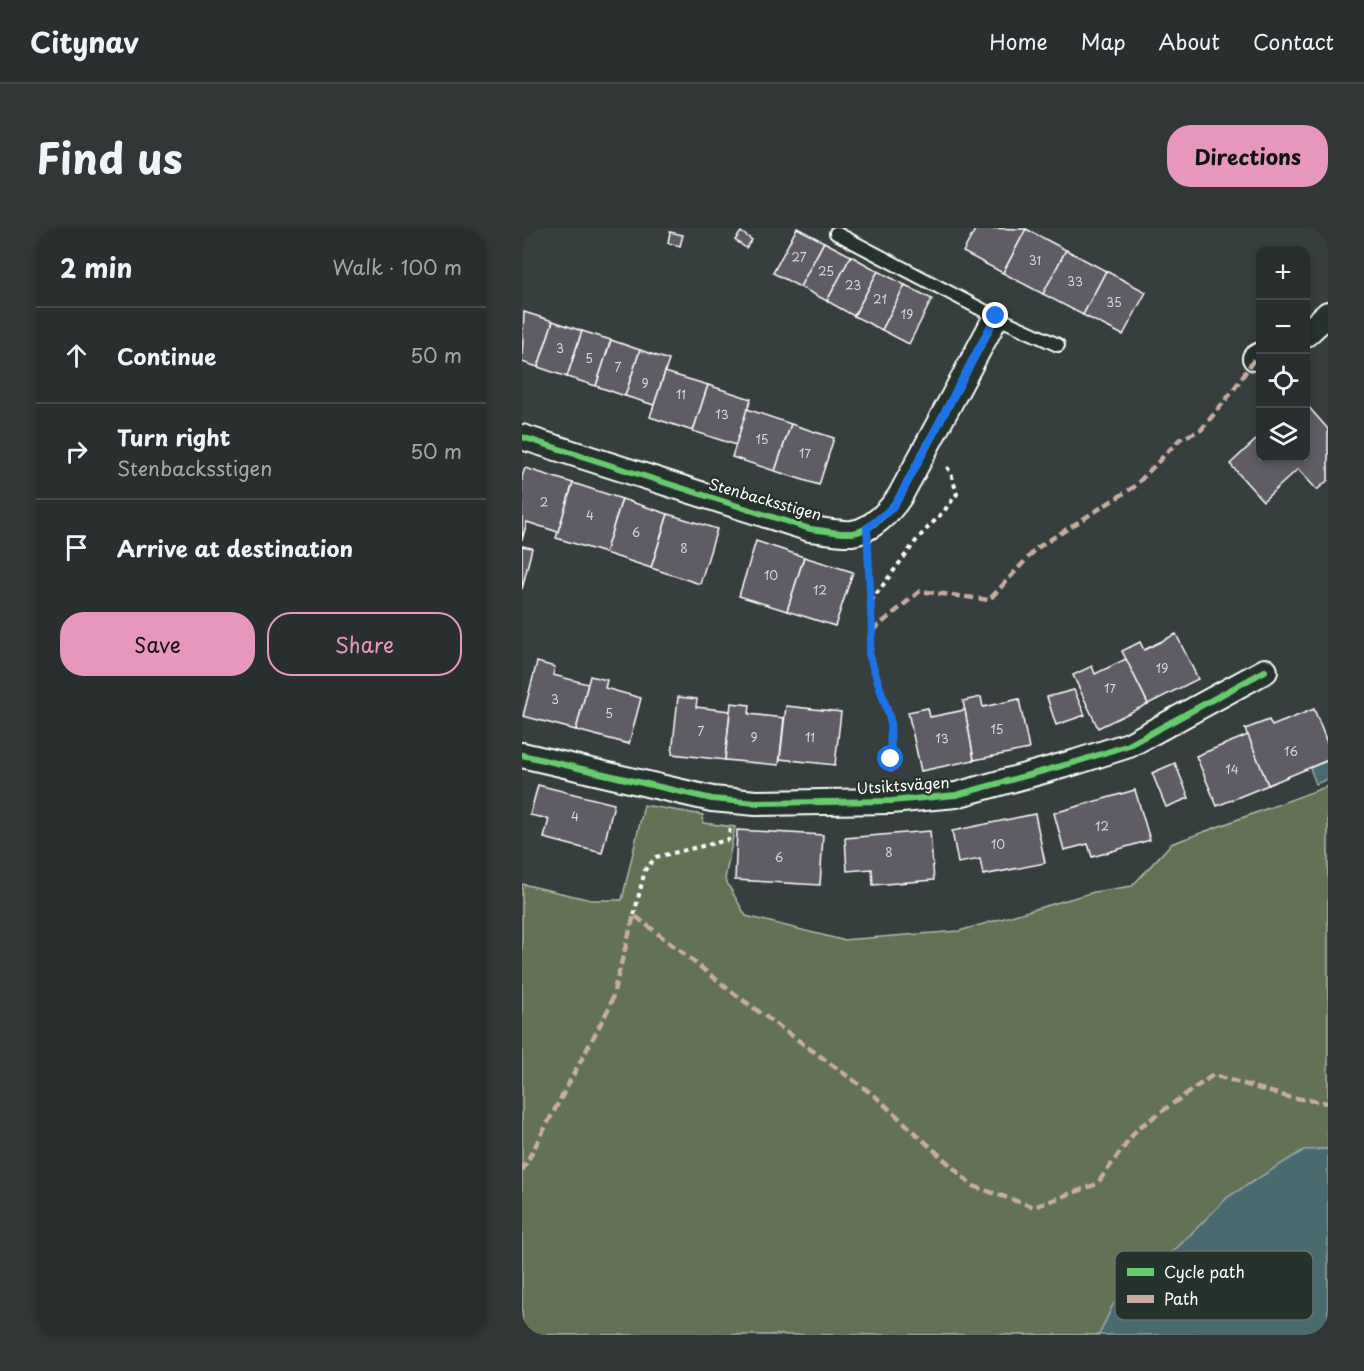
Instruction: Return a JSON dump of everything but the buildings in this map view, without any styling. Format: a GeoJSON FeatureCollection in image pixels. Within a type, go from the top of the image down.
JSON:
{"type":"FeatureCollection","features":[{"type":"Feature","properties":{"kind":"street"},"geometry":{"type":"LineString","coordinates":[[1310,330],[1328,314]]}},
{"type":"Feature","properties":{"kind":"street"},"geometry":{"type":"LineString","coordinates":[[867,528],[892,508],[996,316]]}},
{"type":"Feature","properties":{"kind":"street","name":"Stenbacksstigen"},"geometry":{"type":"LineString","coordinates":[[522,437],[810,528],[854,533],[867,528]]}},
{"type":"Feature","properties":{"kind":"street","name":"Utsiktsvägen"},"geometry":{"type":"LineString","coordinates":[[522,755],[712,800],[756,803],[891,801],[956,795],[1129,745],[1264,671]]}},
{"type":"Feature","properties":{"kind":"lane"},"geometry":{"type":"LineString","coordinates":[[836,233],[996,316],[1058,345]]}},
{"type":"Feature","properties":{"kind":"path"},"geometry":{"type":"LineString","coordinates":[[870,602],[919,537],[957,494],[951,472],[939,453],[927,446]]}},
{"type":"Feature","properties":{"kind":"path"},"geometry":{"type":"LineString","coordinates":[[867,528],[872,631],[869,654],[890,719],[891,759]]}},
{"type":"Feature","properties":{"kind":"path"},"geometry":{"type":"LineString","coordinates":[[634,915],[645,870],[656,857],[728,840],[732,822]]}},
{"type":"Feature","properties":{"kind":"green space"},"geometry":{"type":"Polygon","coordinates":[[[1328,786],[1328,1149],[1304,1150],[1228,1197],[1174,1251],[1115,1251],[1115,1303],[1099,1335],[522,1335],[522,884],[591,900],[622,900],[644,805],[703,815],[703,823],[735,827],[725,879],[746,916],[842,940],[959,931],[1094,892],[1132,886],[1171,844],[1328,786]]]}},
{"type":"Feature","properties":{"kind":"water"},"geometry":{"type":"Polygon","coordinates":[[[1328,761],[1328,779],[1316,784],[1310,768],[1328,761]]]}},
{"type":"Feature","properties":{"kind":"water"},"geometry":{"type":"Polygon","coordinates":[[[1328,1149],[1328,1335],[1099,1335],[1115,1303],[1115,1320],[1313,1320],[1313,1251],[1174,1251],[1228,1197],[1304,1150],[1328,1149]]]}},
{"type":"Feature","properties":{"kind":"marked path"},"geometry":{"type":"LineString","coordinates":[[872,631],[920,591],[989,600],[1037,548],[1134,487],[1180,439],[1201,430],[1232,392],[1255,358]]}},
{"type":"Feature","properties":{"kind":"marked path"},"geometry":{"type":"LineString","coordinates":[[522,1171],[610,1006],[634,915],[740,998],[875,1096],[973,1186],[1034,1207],[1097,1184],[1137,1129],[1213,1075],[1288,1097],[1328,1103]]}},
{"type":"Feature","properties":{"kind":"cycle path"},"geometry":{"type":"LineString","coordinates":[[522,437],[810,529],[852,533],[873,524],[891,508],[900,496],[996,317]]}},
{"type":"Feature","properties":{"kind":"cycle path"},"geometry":{"type":"LineString","coordinates":[[522,755],[712,799],[756,803],[891,801],[956,795],[1129,745],[1265,671]]}},
{"type":"Feature","properties":{"kind":"route"},"geometry":{"type":"LineString","coordinates":[[891,759],[890,719],[869,654],[872,631],[867,528],[892,508],[900,496],[996,316]]}}]}
